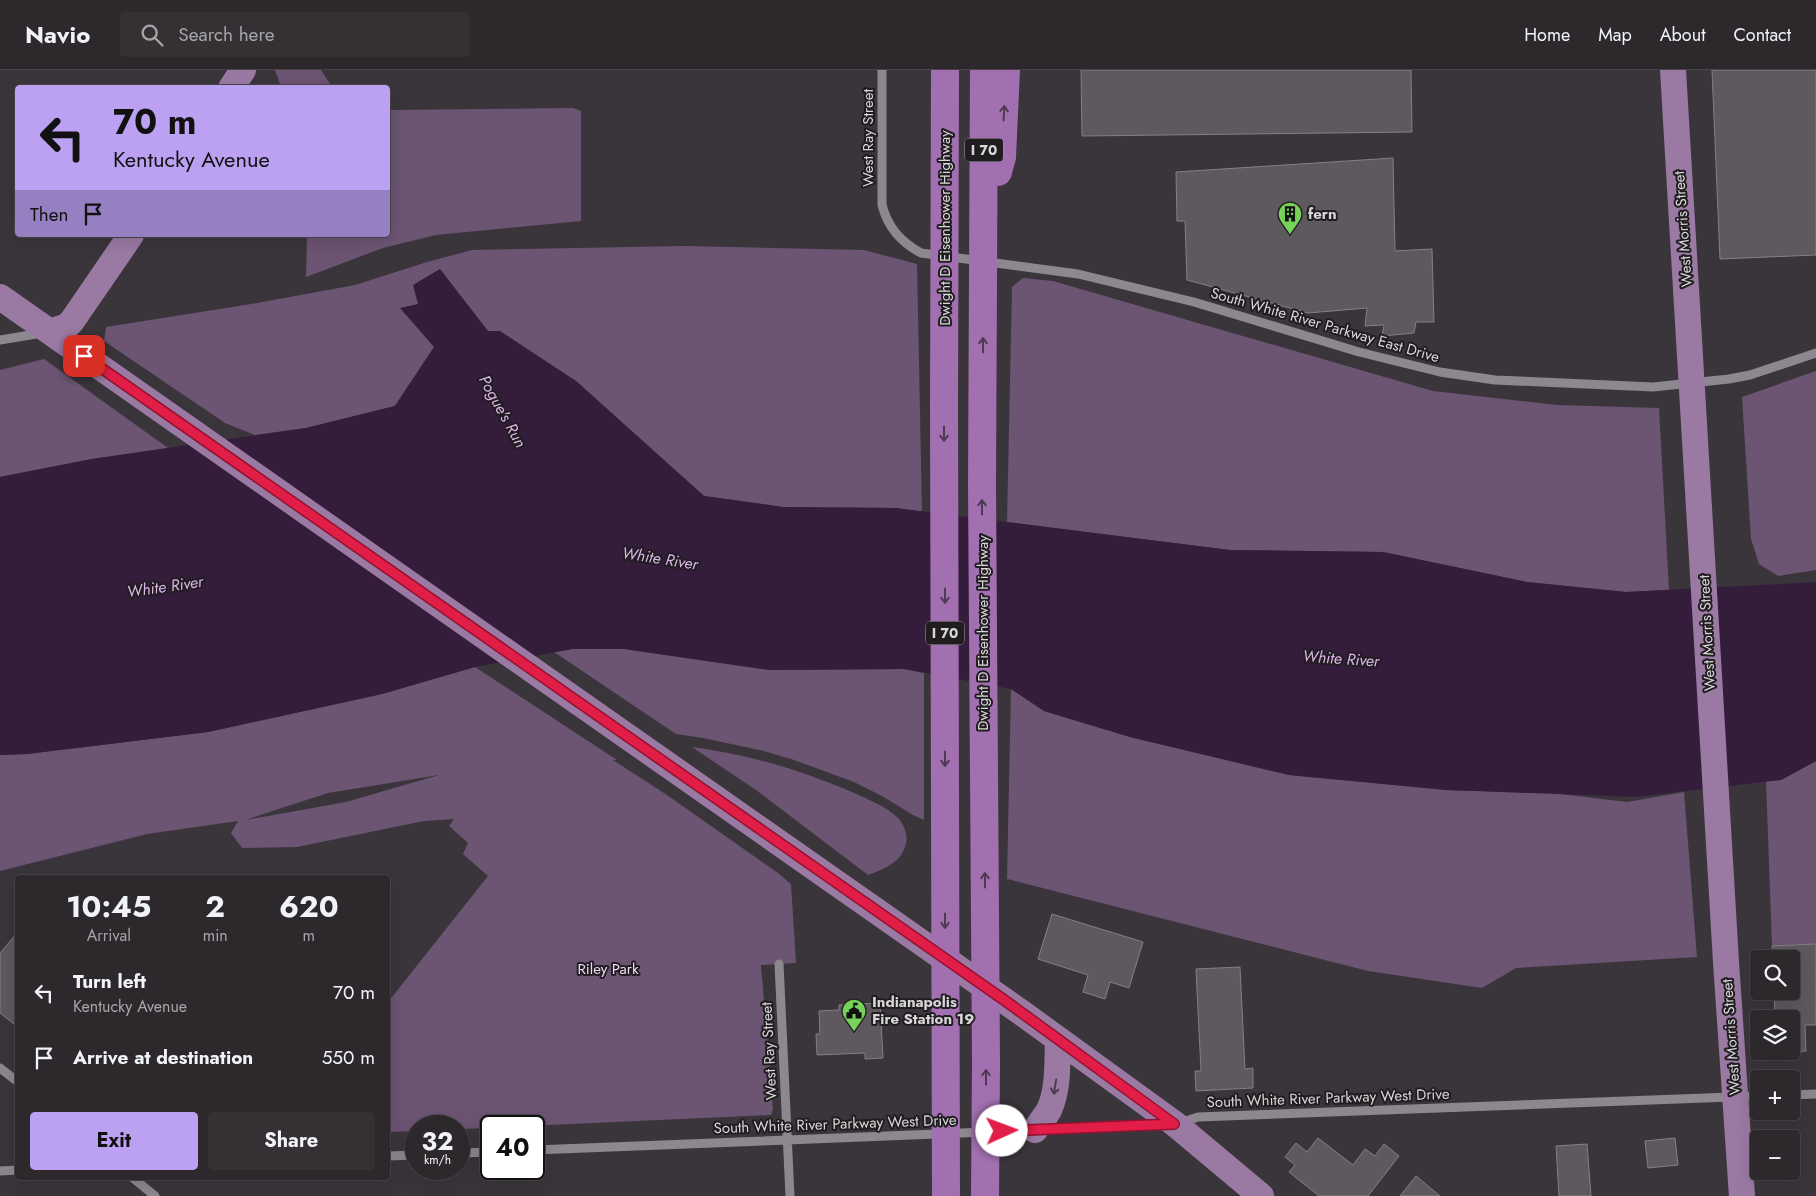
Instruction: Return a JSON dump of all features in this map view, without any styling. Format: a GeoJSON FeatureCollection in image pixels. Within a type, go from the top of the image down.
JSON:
{"type":"FeatureCollection","features":[{"type":"Feature","properties":{"kind":"highway"},"geometry":{"type":"LineString","coordinates":[[926,70],[928,141],[944,406]]}},
{"type":"Feature","properties":{"kind":"highway","name":"Dwight D Eisenhower Highway"},"geometry":{"type":"LineString","coordinates":[[946,70],[944,406],[946,1196]]}},
{"type":"Feature","properties":{"kind":"highway","name":"Dwight D Eisenhower Highway"},"geometry":{"type":"LineString","coordinates":[[984,70],[982,495],[986,1064],[985,1196]]}},
{"type":"Feature","properties":{"kind":"highway"},"geometry":{"type":"LineString","coordinates":[[984,229],[1002,157],[1006,70]]}},
{"type":"Feature","properties":{"kind":"main road"},"geometry":{"type":"LineString","coordinates":[[233,85],[243,70]]}},
{"type":"Feature","properties":{"kind":"main road","name":"West Morris Street"},"geometry":{"type":"LineString","coordinates":[[1673,70],[1726,962],[1747,1096],[1742,1196]]}},
{"type":"Feature","properties":{"kind":"main road"},"geometry":{"type":"LineString","coordinates":[[50,332],[67,326],[72,321],[130,237]]}},
{"type":"Feature","properties":{"kind":"main road"},"geometry":{"type":"LineString","coordinates":[[0,297],[1058,1039],[1174,1124],[1261,1196]]}},
{"type":"Feature","properties":{"kind":"main road"},"geometry":{"type":"LineString","coordinates":[[1035,1130],[1048,1112],[1054,1097],[1057,1084],[1058,1039]]}},
{"type":"Feature","properties":{"kind":"street","name":"West Ray Street"},"geometry":{"type":"LineString","coordinates":[[882,70],[882,205]]}},
{"type":"Feature","properties":{"kind":"street","name":"South White River Parkway East Drive"},"geometry":{"type":"LineString","coordinates":[[882,205],[885,216],[895,233],[910,247],[921,253],[1078,274],[1194,302],[1360,352],[1440,372],[1510,382],[1653,387],[1692,384],[1743,376],[1816,353]]}},
{"type":"Feature","properties":{"kind":"street"},"geometry":{"type":"LineString","coordinates":[[0,340],[50,332]]}},
{"type":"Feature","properties":{"kind":"street","name":"West Ray Street"},"geometry":{"type":"LineString","coordinates":[[779,964],[790,1196]]}},
{"type":"Feature","properties":{"kind":"street"},"geometry":{"type":"LineString","coordinates":[[0,1068],[15,1080]]}},
{"type":"Feature","properties":{"kind":"street"},"geometry":{"type":"LineString","coordinates":[[1800,1095],[1816,1094]]}},
{"type":"Feature","properties":{"kind":"street","name":"South White River Parkway West Drive"},"geometry":{"type":"LineString","coordinates":[[545,1150],[1174,1124],[1198,1117],[1747,1096]]}},
{"type":"Feature","properties":{"kind":"street"},"geometry":{"type":"LineString","coordinates":[[390,1156],[405,1155]]}},
{"type":"Feature","properties":{"kind":"street"},"geometry":{"type":"LineString","coordinates":[[0,1171],[15,1170]]}},
{"type":"Feature","properties":{"kind":"street"},"geometry":{"type":"LineString","coordinates":[[135,1180],[155,1196]]}},
{"type":"Feature","properties":{"kind":"green space"},"geometry":{"type":"Polygon","coordinates":[[[275,70],[321,70],[331,85],[280,85],[275,70]]]}},
{"type":"Feature","properties":{"kind":"green space"},"geometry":{"type":"Polygon","coordinates":[[[573,108],[581,111],[581,221],[436,235],[383,248],[306,277],[307,237],[390,237],[390,110],[573,108]]]}},
{"type":"Feature","properties":{"kind":"green space"},"geometry":{"type":"Polygon","coordinates":[[[684,246],[864,250],[917,264],[922,512],[896,508],[783,507],[704,496],[576,381],[488,331],[440,270],[427,277],[434,347],[395,406],[306,428],[255,435],[225,423],[104,341],[106,327],[355,285],[472,250],[684,246]]]}},
{"type":"Feature","properties":{"kind":"green space"},"geometry":{"type":"Polygon","coordinates":[[[1023,278],[1053,281],[1433,391],[1557,405],[1659,408],[1669,590],[1626,592],[1527,582],[1383,552],[1230,550],[1007,523],[1012,287],[1023,278]]]}},
{"type":"Feature","properties":{"kind":"green space"},"geometry":{"type":"Polygon","coordinates":[[[44,359],[168,448],[92,459],[0,477],[0,370],[44,359]]]}},
{"type":"Feature","properties":{"kind":"green space"},"geometry":{"type":"Polygon","coordinates":[[[1816,371],[1816,570],[1778,576],[1759,564],[1751,539],[1742,397],[1816,371]]]}},
{"type":"Feature","properties":{"kind":"green space"},"geometry":{"type":"Polygon","coordinates":[[[572,649],[624,649],[770,670],[904,669],[924,673],[924,820],[854,782],[794,760],[764,751],[676,734],[554,652],[572,649]]]}},
{"type":"Feature","properties":{"kind":"green space","name":"Riley Park"},"geometry":{"type":"Polygon","coordinates":[[[475,667],[617,760],[613,760],[667,795],[791,884],[796,963],[761,965],[773,1109],[771,1115],[545,1125],[545,1115],[480,1115],[480,1128],[470,1129],[470,1115],[405,1115],[405,1131],[390,1132],[390,999],[488,876],[463,854],[468,843],[449,826],[454,819],[424,821],[297,847],[242,848],[231,833],[238,821],[147,834],[0,871],[0,755],[27,754],[208,732],[382,694],[475,667]],[[439,775],[328,793],[245,820],[346,802],[439,775]]]}},
{"type":"Feature","properties":{"kind":"green space"},"geometry":{"type":"Polygon","coordinates":[[[1011,689],[1044,711],[1130,737],[1289,775],[1445,790],[1552,793],[1627,802],[1684,792],[1697,957],[1516,968],[1482,988],[1368,971],[1007,879],[1011,689]]]}},
{"type":"Feature","properties":{"kind":"green space"},"geometry":{"type":"Polygon","coordinates":[[[692,747],[774,764],[813,777],[870,800],[888,810],[900,820],[906,837],[904,849],[892,864],[868,875],[756,790],[692,747]]]}},
{"type":"Feature","properties":{"kind":"green space"},"geometry":{"type":"Polygon","coordinates":[[[1816,761],[1816,944],[1772,946],[1766,781],[1781,780],[1816,761]]]}},
{"type":"Feature","properties":{"kind":"water"},"geometry":{"type":"Polygon","coordinates":[[[440,269],[488,331],[500,331],[576,381],[704,496],[783,507],[896,508],[1230,550],[1383,552],[1527,582],[1626,592],[1816,582],[1816,761],[1781,780],[1635,797],[1448,790],[1289,775],[1130,737],[1044,711],[1011,689],[904,669],[770,670],[624,649],[572,649],[475,667],[382,694],[208,732],[27,754],[0,755],[0,477],[92,459],[306,428],[395,406],[434,347],[400,308],[418,304],[413,285],[440,269]]]}},
{"type":"Feature","properties":{"kind":"building"},"geometry":{"type":"Polygon","coordinates":[[[1081,70],[1411,70],[1412,132],[1082,136],[1081,70]]]}},
{"type":"Feature","properties":{"kind":"building"},"geometry":{"type":"Polygon","coordinates":[[[1712,70],[1816,70],[1816,255],[1720,259],[1712,70]]]}},
{"type":"Feature","properties":{"kind":"building","name":"fern"},"geometry":{"type":"Polygon","coordinates":[[[1393,158],[1395,251],[1432,249],[1434,322],[1416,322],[1414,333],[1382,336],[1384,325],[1365,326],[1367,308],[1308,313],[1187,280],[1185,221],[1177,221],[1176,172],[1393,158]]]}},
{"type":"Feature","properties":{"kind":"building"},"geometry":{"type":"Polygon","coordinates":[[[1052,914],[1143,942],[1129,988],[1110,982],[1105,999],[1083,992],[1088,975],[1038,959],[1052,914]]]}},
{"type":"Feature","properties":{"kind":"building"},"geometry":{"type":"Polygon","coordinates":[[[15,936],[15,1025],[0,1013],[0,953],[15,936]]]}},
{"type":"Feature","properties":{"kind":"building"},"geometry":{"type":"Polygon","coordinates":[[[1816,944],[1816,1025],[1805,1025],[1806,1051],[1800,1051],[1800,1010],[1775,1010],[1774,1000],[1800,1000],[1800,950],[1772,950],[1772,946],[1816,944]]]}},
{"type":"Feature","properties":{"kind":"building"},"geometry":{"type":"Polygon","coordinates":[[[1240,967],[1245,1069],[1253,1068],[1253,1088],[1196,1091],[1195,1071],[1201,1071],[1196,969],[1240,967]]]}},
{"type":"Feature","properties":{"kind":"building"},"geometry":{"type":"Polygon","coordinates":[[[880,1003],[883,1058],[865,1059],[865,1053],[817,1055],[816,1034],[820,1034],[819,1011],[839,1010],[839,1005],[880,1003]]]}},
{"type":"Feature","properties":{"kind":"building"},"geometry":{"type":"Polygon","coordinates":[[[1318,1138],[1353,1165],[1365,1149],[1375,1156],[1384,1144],[1399,1156],[1368,1196],[1319,1196],[1289,1172],[1295,1165],[1285,1157],[1296,1143],[1307,1152],[1318,1138]]]}},
{"type":"Feature","properties":{"kind":"building"},"geometry":{"type":"Polygon","coordinates":[[[1675,1138],[1678,1165],[1648,1168],[1645,1141],[1675,1138]]]}},
{"type":"Feature","properties":{"kind":"building"},"geometry":{"type":"Polygon","coordinates":[[[1587,1144],[1591,1196],[1559,1196],[1556,1146],[1587,1144]]]}},
{"type":"Feature","properties":{"kind":"building"},"geometry":{"type":"Polygon","coordinates":[[[1416,1176],[1440,1196],[1400,1196],[1416,1176]]]}},
{"type":"Feature","properties":{"kind":"place","name":"fern"},"geometry":{"type":"Point","coordinates":[1290,235]}},
{"type":"Feature","properties":{"kind":"place","name":"Indianapolis Fire Station 19"},"geometry":{"type":"Point","coordinates":[854,1032]}},
{"type":"Feature","properties":{"kind":"route"},"geometry":{"type":"LineString","coordinates":[[84,356],[1007,1002],[1174,1124],[1002,1131]]}},
{"type":"Feature","properties":{"kind":"water label","name":"Pogue's Run"},"geometry":{"type":"Point","coordinates":[503,411]}},
{"type":"Feature","properties":{"kind":"water label","name":"White River"},"geometry":{"type":"Point","coordinates":[660,558]}},
{"type":"Feature","properties":{"kind":"water label","name":"White River"},"geometry":{"type":"Point","coordinates":[165,586]}},
{"type":"Feature","properties":{"kind":"water label","name":"White River"},"geometry":{"type":"Point","coordinates":[1341,658]}}]}
